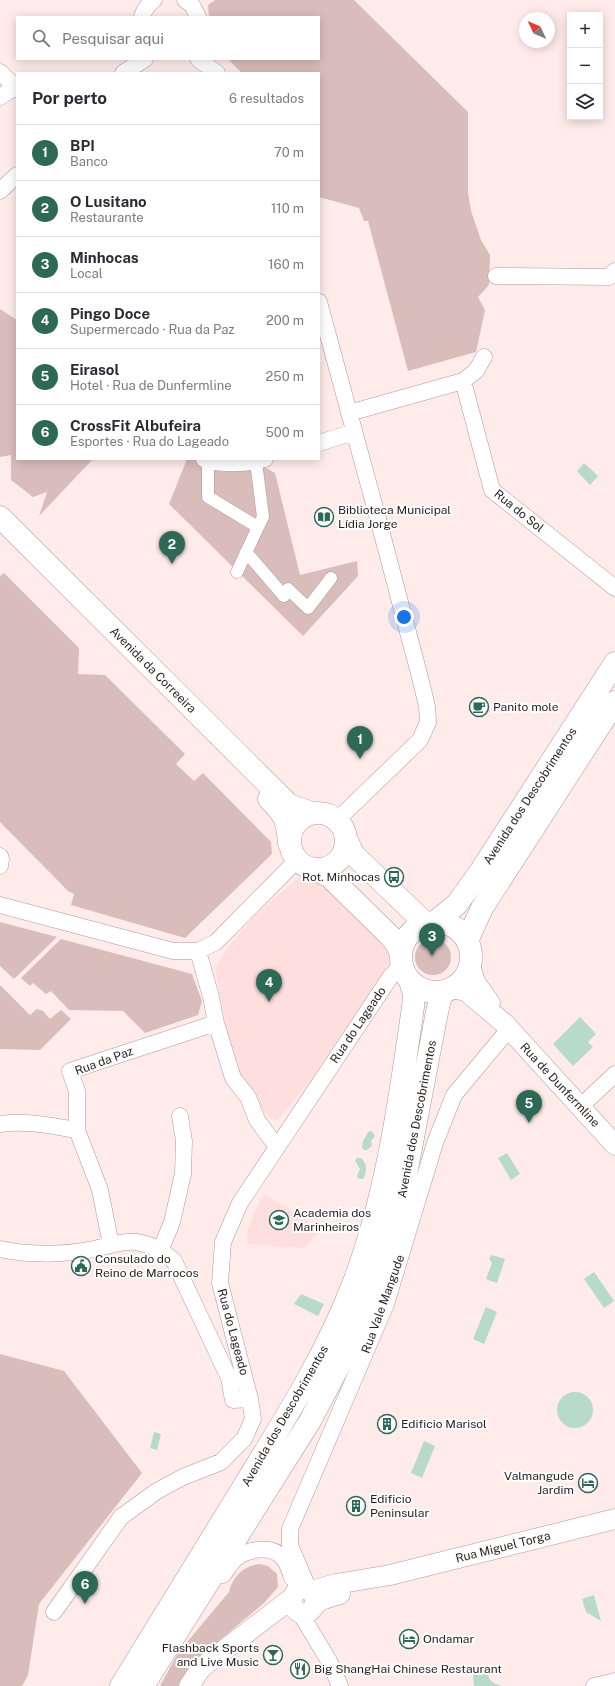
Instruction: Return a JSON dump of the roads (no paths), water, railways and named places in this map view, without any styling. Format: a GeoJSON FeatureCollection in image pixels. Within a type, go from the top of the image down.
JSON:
{"type":"FeatureCollection","features":[{"type":"Feature","properties":{"kind":"main road","name":"Avenida da Correeira"},"geometry":{"type":"LineString","coordinates":[[0,516],[289,805],[312,813]]}},
{"type":"Feature","properties":{"kind":"main road","name":"Avenida da Correeira"},"geometry":{"type":"LineString","coordinates":[[0,530],[282,812],[287,821],[293,852]]}},
{"type":"Feature","properties":{"kind":"main road","name":"Avenida dos Descobrimentos"},"geometry":{"type":"LineString","coordinates":[[430,923],[457,904],[480,872],[615,663]]}},
{"type":"Feature","properties":{"kind":"main road","name":"Avenida dos Descobrimentos"},"geometry":{"type":"LineString","coordinates":[[467,941],[482,908],[615,702]]}},
{"type":"Feature","properties":{"kind":"main road"},"geometry":{"type":"LineString","coordinates":[[347,840],[344,853],[340,860],[323,870],[316,870],[307,868],[293,852],[291,832],[296,823],[312,813],[324,814],[337,820],[344,829],[353,854],[430,923]]}},
{"type":"Feature","properties":{"kind":"main road"},"geometry":{"type":"LineString","coordinates":[[316,870],[330,877],[390,936],[396,944],[404,966],[418,987],[426,991],[436,992],[449,989],[463,978],[470,965],[470,949],[462,933],[454,927],[445,923],[430,923],[416,928],[408,935],[403,944],[404,966]]}},
{"type":"Feature","properties":{"kind":"main road","name":"Avenida dos Descobrimentos"},"geometry":{"type":"LineString","coordinates":[[121,1686],[302,1391],[333,1333],[356,1278],[371,1230],[395,1130],[414,994],[404,966]]}},
{"type":"Feature","properties":{"kind":"main road","name":"Avenida dos Descobrimentos"},"geometry":{"type":"LineString","coordinates":[[143,1686],[310,1421],[340,1362],[376,1285],[399,1211],[440,999],[449,989]]}},
{"type":"Feature","properties":{"kind":"street"},"geometry":{"type":"LineString","coordinates":[[137,0],[141,16]]}},
{"type":"Feature","properties":{"kind":"street"},"geometry":{"type":"LineString","coordinates":[[142,16],[147,7],[154,0]]}},
{"type":"Feature","properties":{"kind":"street"},"geometry":{"type":"LineString","coordinates":[[185,0],[192,5],[198,16]]}},
{"type":"Feature","properties":{"kind":"street"},"geometry":{"type":"LineString","coordinates":[[198,16],[201,0]]}},
{"type":"Feature","properties":{"kind":"street"},"geometry":{"type":"LineString","coordinates":[[124,72],[133,60]]}},
{"type":"Feature","properties":{"kind":"street"},"geometry":{"type":"LineString","coordinates":[[125,72],[143,60]]}},
{"type":"Feature","properties":{"kind":"street"},"geometry":{"type":"LineString","coordinates":[[199,60],[216,72]]}},
{"type":"Feature","properties":{"kind":"street"},"geometry":{"type":"LineString","coordinates":[[207,60],[216,72]]}},
{"type":"Feature","properties":{"kind":"street"},"geometry":{"type":"LineString","coordinates":[[0,72],[16,88],[0,97]]}},
{"type":"Feature","properties":{"kind":"street"},"geometry":{"type":"LineString","coordinates":[[0,191],[16,176]]}},
{"type":"Feature","properties":{"kind":"street"},"geometry":{"type":"LineString","coordinates":[[496,276],[608,277],[615,271]]}},
{"type":"Feature","properties":{"kind":"street"},"geometry":{"type":"LineString","coordinates":[[320,306],[422,685],[427,707],[428,722],[420,740],[337,820]]}},
{"type":"Feature","properties":{"kind":"street"},"geometry":{"type":"LineString","coordinates":[[349,413],[463,381],[476,371],[484,357]]}},
{"type":"Feature","properties":{"kind":"street","name":"Rua do Sol"},"geometry":{"type":"LineString","coordinates":[[463,381],[492,490],[615,588]]}},
{"type":"Feature","properties":{"kind":"street"},"geometry":{"type":"LineString","coordinates":[[320,443],[354,432]]}},
{"type":"Feature","properties":{"kind":"street"},"geometry":{"type":"LineString","coordinates":[[237,572],[246,552],[258,527],[263,516],[260,460],[230,463],[206,460],[208,497],[258,527]]}},
{"type":"Feature","properties":{"kind":"street"},"geometry":{"type":"LineString","coordinates":[[246,552],[284,596],[288,589],[308,608],[331,578]]}},
{"type":"Feature","properties":{"kind":"street"},"geometry":{"type":"LineString","coordinates":[[0,906],[173,951],[198,951],[216,942],[293,852]]}},
{"type":"Feature","properties":{"kind":"street"},"geometry":{"type":"LineString","coordinates":[[0,856],[0,866]]}},
{"type":"Feature","properties":{"kind":"street"},"geometry":{"type":"LineString","coordinates":[[198,951],[211,998],[216,1023],[233,1078],[248,1097],[257,1120],[277,1147]]}},
{"type":"Feature","properties":{"kind":"street","name":"Rua de Dunfermline"},"geometry":{"type":"LineString","coordinates":[[470,965],[475,982],[507,1027]]}},
{"type":"Feature","properties":{"kind":"street","name":"Rua do Lageado"},"geometry":{"type":"LineString","coordinates":[[54,1612],[121,1517],[157,1491],[220,1462],[244,1439],[253,1419],[250,1399],[220,1283],[223,1242],[240,1203],[391,976],[404,966]]}},
{"type":"Feature","properties":{"kind":"street","name":"Rua de Dunfermline"},"geometry":{"type":"LineString","coordinates":[[449,989],[466,991],[507,1027],[615,1145]]}},
{"type":"Feature","properties":{"kind":"street","name":"Rua da Paz"},"geometry":{"type":"LineString","coordinates":[[111,1245],[100,1190],[77,1130],[77,1091],[70,1071],[216,1023]]}},
{"type":"Feature","properties":{"kind":"street","name":"Rua Vale Mangude"},"geometry":{"type":"LineString","coordinates":[[304,1600],[290,1546],[290,1529],[386,1304],[435,1143],[454,1095],[507,1027]]}},
{"type":"Feature","properties":{"kind":"street"},"geometry":{"type":"LineString","coordinates":[[580,1107],[615,1074]]}},
{"type":"Feature","properties":{"kind":"street"},"geometry":{"type":"LineString","coordinates":[[161,1250],[172,1222],[184,1174],[184,1141],[180,1116]]}},
{"type":"Feature","properties":{"kind":"street"},"geometry":{"type":"LineString","coordinates":[[0,1124],[10,1122],[36,1124],[77,1130]]}},
{"type":"Feature","properties":{"kind":"street"},"geometry":{"type":"LineString","coordinates":[[0,1249],[13,1252],[51,1253],[86,1250],[136,1242],[161,1250],[174,1261],[229,1378],[233,1400],[250,1399]]}},
{"type":"Feature","properties":{"kind":"street","name":"Rua Miguel Torga"},"geometry":{"type":"LineString","coordinates":[[189,1686],[202,1668],[245,1633],[336,1584],[390,1575],[615,1520]]}},
{"type":"Feature","properties":{"kind":"street"},"geometry":{"type":"LineString","coordinates":[[190,1612],[216,1586],[234,1560],[240,1555],[252,1550],[272,1550],[282,1557],[287,1564],[304,1600],[340,1686]]}},
{"type":"Feature","properties":{"kind":"street"},"geometry":{"type":"LineString","coordinates":[[594,1686],[615,1681]]}},
{"type":"Feature","properties":{"kind":"place","name":"Biblioteca Municipal Lídia Jorge"},"geometry":{"type":"Point","coordinates":[324,517]}},
{"type":"Feature","properties":{"kind":"place","name":"O Lusitano"},"geometry":{"type":"Point","coordinates":[172,564]}},
{"type":"Feature","properties":{"kind":"place","name":"Panito mole"},"geometry":{"type":"Point","coordinates":[479,707]}},
{"type":"Feature","properties":{"kind":"place","name":"BPI"},"geometry":{"type":"Point","coordinates":[360,759]}},
{"type":"Feature","properties":{"kind":"place","name":"Rot. Minhocas"},"geometry":{"type":"Point","coordinates":[394,877]}},
{"type":"Feature","properties":{"kind":"place","name":"Minhocas"},"geometry":{"type":"Point","coordinates":[432,956]}},
{"type":"Feature","properties":{"kind":"place","name":"Pingo Doce"},"geometry":{"type":"Point","coordinates":[269,1002]}},
{"type":"Feature","properties":{"kind":"place","name":"Eirasol"},"geometry":{"type":"Point","coordinates":[529,1123]}},
{"type":"Feature","properties":{"kind":"place","name":"Academia dos Marinheiros"},"geometry":{"type":"Point","coordinates":[279,1220]}},
{"type":"Feature","properties":{"kind":"place","name":"Consulado do Reino de Marrocos"},"geometry":{"type":"Point","coordinates":[81,1266]}},
{"type":"Feature","properties":{"kind":"place","name":"Edificio Marisol"},"geometry":{"type":"Point","coordinates":[387,1424]}},
{"type":"Feature","properties":{"kind":"place","name":"Valmangude Jardim"},"geometry":{"type":"Point","coordinates":[588,1483]}},
{"type":"Feature","properties":{"kind":"place","name":"Edificio Peninsular"},"geometry":{"type":"Point","coordinates":[356,1506]}},
{"type":"Feature","properties":{"kind":"place","name":"CrossFit Albufeira"},"geometry":{"type":"Point","coordinates":[85,1604]}},
{"type":"Feature","properties":{"kind":"place","name":"Ondamar"},"geometry":{"type":"Point","coordinates":[409,1639]}},
{"type":"Feature","properties":{"kind":"place","name":"Flashback Sports and Live Music"},"geometry":{"type":"Point","coordinates":[273,1655]}},
{"type":"Feature","properties":{"kind":"place","name":"Big ShangHai Chinese Restaurant"},"geometry":{"type":"Point","coordinates":[300,1669]}}]}
